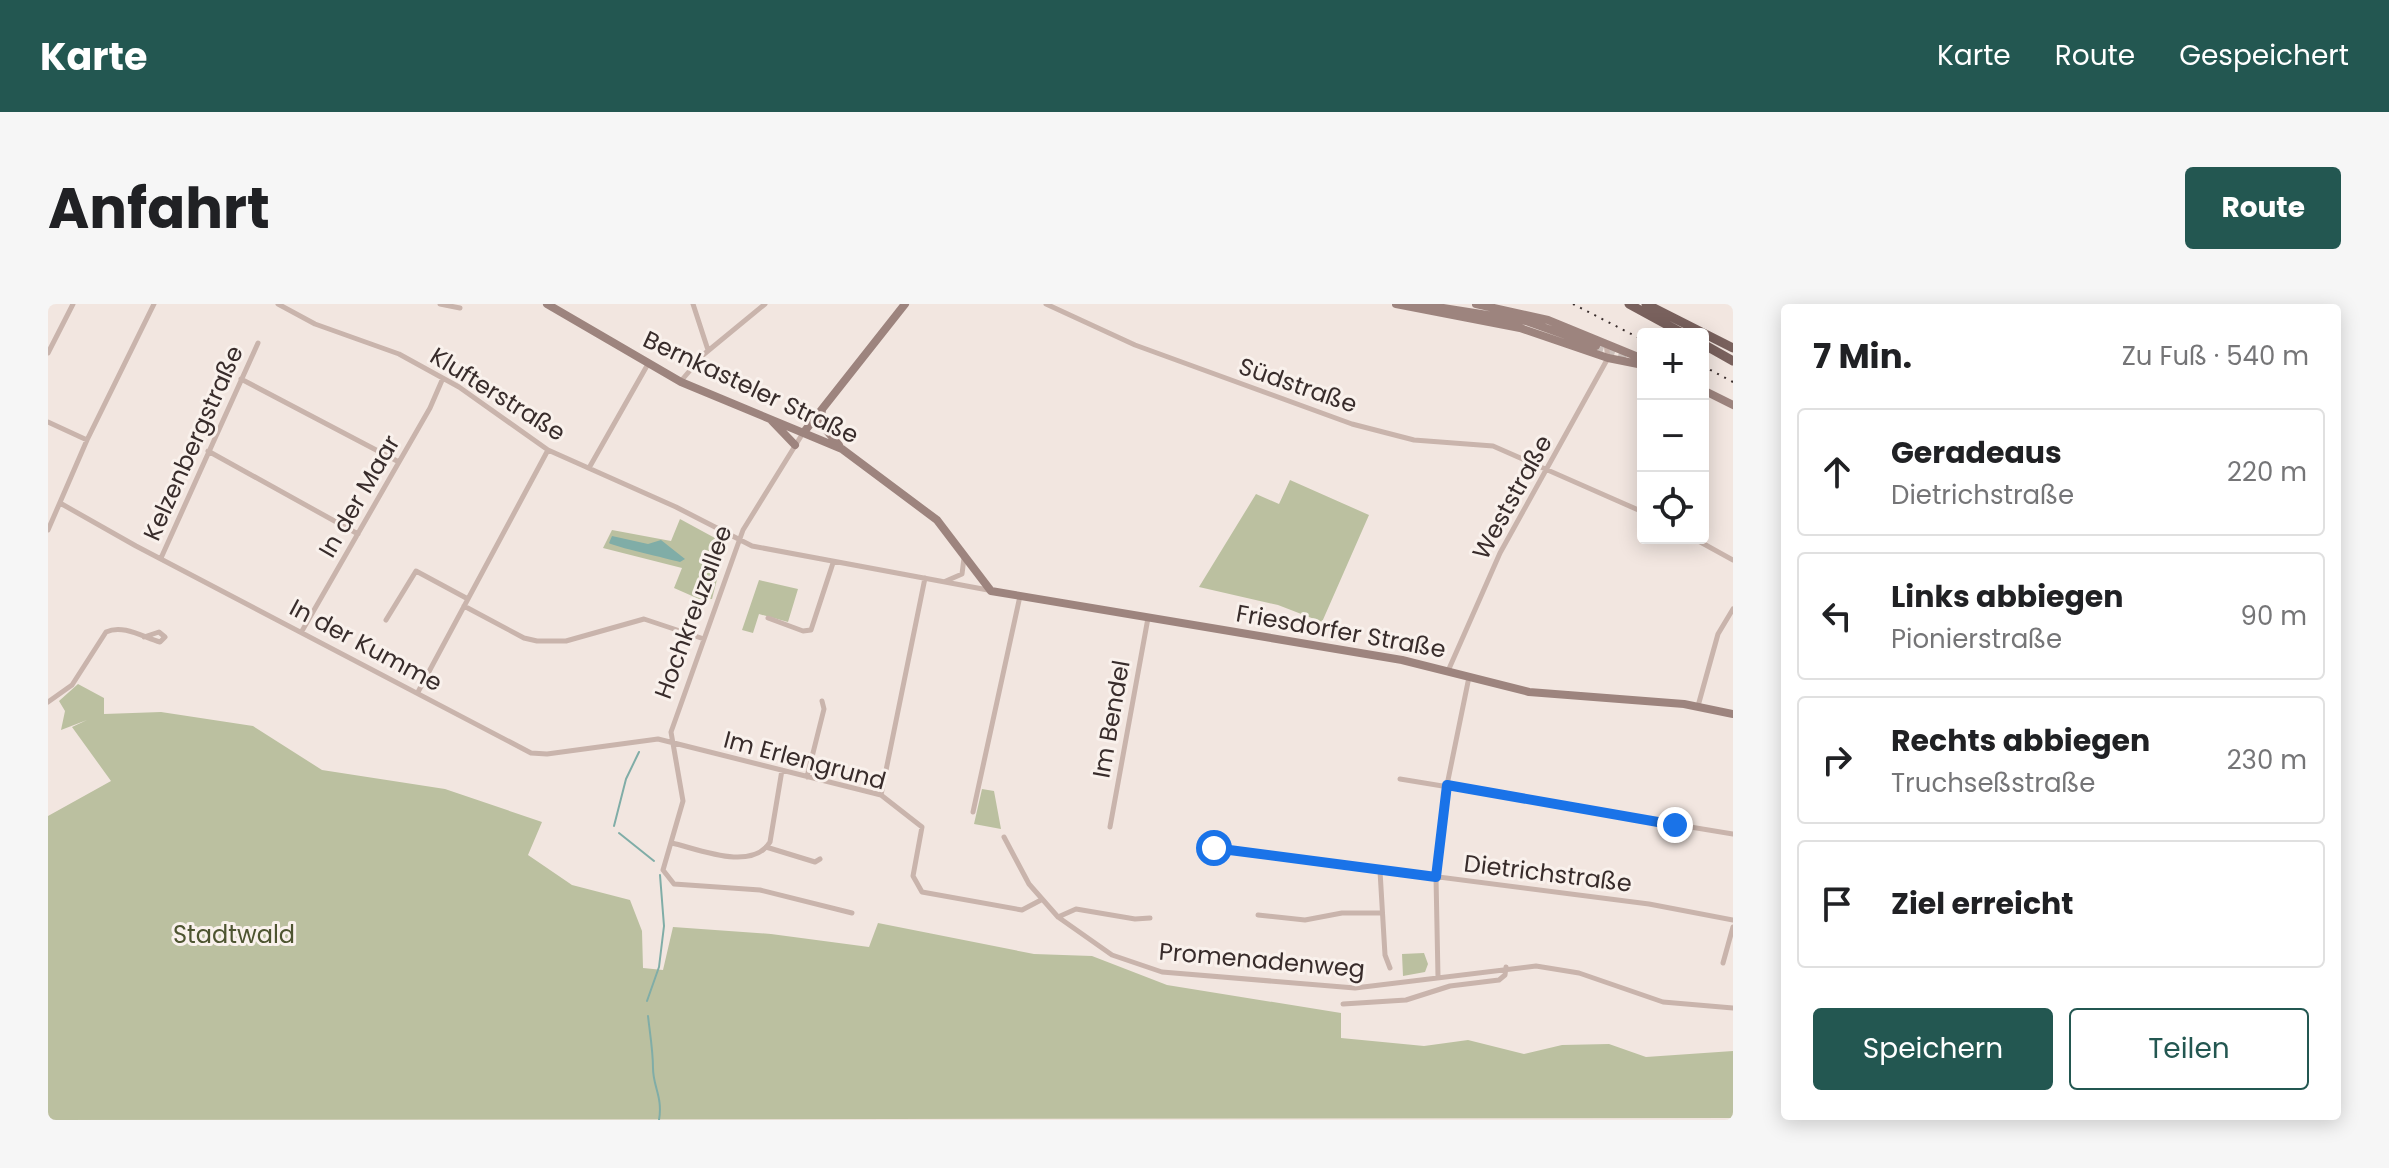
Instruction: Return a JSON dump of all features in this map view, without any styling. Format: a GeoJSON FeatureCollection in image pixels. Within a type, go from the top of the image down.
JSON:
{"type":"FeatureCollection","features":[{"type":"Feature","properties":{"kind":"main road"},"geometry":{"type":"LineString","coordinates":[[1629,304],[1673,328]]}},
{"type":"Feature","properties":{"kind":"main road"},"geometry":{"type":"LineString","coordinates":[[1646,304],[1733,348]]}},
{"type":"Feature","properties":{"kind":"main road"},"geometry":{"type":"LineString","coordinates":[[1709,347],[1733,361]]}},
{"type":"Feature","properties":{"kind":"street"},"geometry":{"type":"LineString","coordinates":[[48,353],[73,304]]}},
{"type":"Feature","properties":{"kind":"street"},"geometry":{"type":"LineString","coordinates":[[48,530],[87,440],[154,304]]}},
{"type":"Feature","properties":{"kind":"street","name":"Klufterstraße"},"geometry":{"type":"LineString","coordinates":[[278,304],[315,324],[399,354],[443,378],[548,450],[740,540]]}},
{"type":"Feature","properties":{"kind":"street"},"geometry":{"type":"LineString","coordinates":[[440,304],[460,308]]}},
{"type":"Feature","properties":{"kind":"street","name":"Bernkasteler Straße"},"geometry":{"type":"LineString","coordinates":[[547,304],[681,382],[842,449],[928,513],[963,552],[991,591]]}},
{"type":"Feature","properties":{"kind":"street"},"geometry":{"type":"LineString","coordinates":[[693,304],[708,350]]}},
{"type":"Feature","properties":{"kind":"street"},"geometry":{"type":"LineString","coordinates":[[681,382],[708,350],[765,304]]}},
{"type":"Feature","properties":{"kind":"street","name":"Hochkreuzallee"},"geometry":{"type":"LineString","coordinates":[[670,743],[671,732],[740,540],[804,432],[905,304]]}},
{"type":"Feature","properties":{"kind":"street","name":"Südstraße"},"geometry":{"type":"LineString","coordinates":[[1046,304],[1122,340],[1342,420],[1414,440],[1493,446],[1637,510]]}},
{"type":"Feature","properties":{"kind":"street"},"geometry":{"type":"LineString","coordinates":[[1396,304],[1520,328],[1608,358],[1637,360]]}},
{"type":"Feature","properties":{"kind":"street"},"geometry":{"type":"LineString","coordinates":[[1418,304],[1514,318],[1596,346]]}},
{"type":"Feature","properties":{"kind":"street"},"geometry":{"type":"LineString","coordinates":[[1476,304],[1548,320],[1637,358]]}},
{"type":"Feature","properties":{"kind":"street","name":"Kelzenbergstraße"},"geometry":{"type":"LineString","coordinates":[[161,558],[258,343]]}},
{"type":"Feature","properties":{"kind":"street"},"geometry":{"type":"LineString","coordinates":[[1606,343],[1608,358]]}},
{"type":"Feature","properties":{"kind":"street","name":"Weststraße"},"geometry":{"type":"LineString","coordinates":[[1448,671],[1500,553],[1608,358]]}},
{"type":"Feature","properties":{"kind":"street"},"geometry":{"type":"LineString","coordinates":[[589,468],[648,364]]}},
{"type":"Feature","properties":{"kind":"street","name":"In der Maar"},"geometry":{"type":"LineString","coordinates":[[302,631],[399,462],[443,378]]}},
{"type":"Feature","properties":{"kind":"street"},"geometry":{"type":"LineString","coordinates":[[241,379],[399,462]]}},
{"type":"Feature","properties":{"kind":"street"},"geometry":{"type":"LineString","coordinates":[[1709,393],[1733,405]]}},
{"type":"Feature","properties":{"kind":"street"},"geometry":{"type":"LineString","coordinates":[[822,409],[820,423],[842,449]]}},
{"type":"Feature","properties":{"kind":"street"},"geometry":{"type":"LineString","coordinates":[[769,417],[795,445]]}},
{"type":"Feature","properties":{"kind":"street"},"geometry":{"type":"LineString","coordinates":[[48,422],[87,440]]}},
{"type":"Feature","properties":{"kind":"street"},"geometry":{"type":"LineString","coordinates":[[418,692],[548,450]]}},
{"type":"Feature","properties":{"kind":"street"},"geometry":{"type":"LineString","coordinates":[[208,451],[358,534]]}},
{"type":"Feature","properties":{"kind":"street","name":"In der Kumme"},"geometry":{"type":"LineString","coordinates":[[60,503],[537,755],[655,739],[670,743]]}},
{"type":"Feature","properties":{"kind":"street","name":"Friesdorfer Straße"},"geometry":{"type":"LineString","coordinates":[[740,540],[777,553],[1376,655],[1529,692],[1698,706],[1733,714]]}},
{"type":"Feature","properties":{"kind":"street"},"geometry":{"type":"LineString","coordinates":[[1704,544],[1733,560]]}},
{"type":"Feature","properties":{"kind":"street"},"geometry":{"type":"LineString","coordinates":[[941,582],[962,574],[963,552]]}},
{"type":"Feature","properties":{"kind":"street"},"geometry":{"type":"LineString","coordinates":[[768,618],[803,631],[811,630],[833,563]]}},
{"type":"Feature","properties":{"kind":"street"},"geometry":{"type":"LineString","coordinates":[[386,620],[416,571],[468,599]]}},
{"type":"Feature","properties":{"kind":"street"},"geometry":{"type":"LineString","coordinates":[[881,795],[925,578]]}},
{"type":"Feature","properties":{"kind":"street"},"geometry":{"type":"LineString","coordinates":[[973,812],[1020,596]]}},
{"type":"Feature","properties":{"kind":"street"},"geometry":{"type":"LineString","coordinates":[[464,606],[524,638],[547,642],[566,641],[644,619],[704,639]]}},
{"type":"Feature","properties":{"kind":"street"},"geometry":{"type":"LineString","coordinates":[[1698,706],[1718,634],[1733,609]]}},
{"type":"Feature","properties":{"kind":"street","name":"Im Bendel"},"geometry":{"type":"LineString","coordinates":[[1110,827],[1148,618]]}},
{"type":"Feature","properties":{"kind":"street"},"geometry":{"type":"LineString","coordinates":[[48,702],[76,680],[106,632],[120,628],[144,637]]}},
{"type":"Feature","properties":{"kind":"street"},"geometry":{"type":"LineString","coordinates":[[1438,977],[1436,877],[1447,785],[1469,677]]}},
{"type":"Feature","properties":{"kind":"street"},"geometry":{"type":"LineString","coordinates":[[807,777],[824,709],[822,701]]}},
{"type":"Feature","properties":{"kind":"street"},"geometry":{"type":"LineString","coordinates":[[670,743],[683,791],[681,816],[664,867],[669,881],[760,890],[852,913]]}},
{"type":"Feature","properties":{"kind":"street","name":"Im Erlengrund"},"geometry":{"type":"LineString","coordinates":[[670,743],[881,795],[922,827],[913,876],[922,892],[1022,910],[1041,900]]}},
{"type":"Feature","properties":{"kind":"street"},"geometry":{"type":"LineString","coordinates":[[766,847],[782,770]]}},
{"type":"Feature","properties":{"kind":"street"},"geometry":{"type":"LineString","coordinates":[[1400,779],[1733,834]]}},
{"type":"Feature","properties":{"kind":"street","name":"Promenadenweg"},"geometry":{"type":"LineString","coordinates":[[1004,837],[1023,874],[1041,900],[1058,917],[1112,955],[1162,972],[1341,987],[1382,987],[1506,967],[1561,969],[1663,1002],[1733,1008]]}},
{"type":"Feature","properties":{"kind":"street"},"geometry":{"type":"LineString","coordinates":[[672,843],[737,857],[766,847],[815,862],[820,859]]}},
{"type":"Feature","properties":{"kind":"street","name":"Dietrichstraße"},"geometry":{"type":"LineString","coordinates":[[1214,848],[1649,904],[1733,920]]}},
{"type":"Feature","properties":{"kind":"street"},"geometry":{"type":"LineString","coordinates":[[1380,871],[1385,955],[1390,968]]}},
{"type":"Feature","properties":{"kind":"street","name":"Promenadenweg"},"geometry":{"type":"LineString","coordinates":[[1058,917],[1076,909],[1135,919],[1150,918]]}},
{"type":"Feature","properties":{"kind":"street"},"geometry":{"type":"LineString","coordinates":[[1258,915],[1305,920],[1337,913],[1382,913]]}},
{"type":"Feature","properties":{"kind":"street"},"geometry":{"type":"LineString","coordinates":[[1723,963],[1733,927]]}},
{"type":"Feature","properties":{"kind":"street","name":"Promenadenweg"},"geometry":{"type":"LineString","coordinates":[[1343,1004],[1406,1000],[1450,986],[1499,980],[1505,975],[1506,967]]}},
{"type":"Feature","properties":{"kind":"street","name":"Promenadenweg"},"geometry":{"type":"LineString","coordinates":[[1382,987],[1383,1001]]}},
{"type":"Feature","properties":{"kind":"green space"},"geometry":{"type":"Polygon","coordinates":[[[1290,480],[1369,515],[1322,622],[1278,605],[1199,587],[1256,494],[1279,504],[1290,480]]]}},
{"type":"Feature","properties":{"kind":"green space"},"geometry":{"type":"Polygon","coordinates":[[[680,519],[726,544],[712,599],[699,599],[674,588],[682,568],[603,548],[612,530],[671,541],[680,519]]]}},
{"type":"Feature","properties":{"kind":"green space"},"geometry":{"type":"Polygon","coordinates":[[[759,580],[798,589],[788,622],[759,614],[753,633],[742,630],[759,580]]]}},
{"type":"Feature","properties":{"kind":"green space","name":"Stadtwald"},"geometry":{"type":"Polygon","coordinates":[[[78,684],[104,698],[104,714],[161,712],[253,726],[322,770],[445,789],[542,822],[528,855],[572,885],[630,900],[642,931],[643,968],[663,970],[673,927],[771,934],[869,947],[878,923],[1034,954],[1092,956],[1167,985],[1341,1013],[1341,1038],[1424,1046],[1468,1040],[1524,1054],[1562,1045],[1609,1044],[1646,1057],[1733,1051],[1733,1118],[48,1120],[48,816],[111,781],[72,727],[87,720],[61,730],[65,711],[59,701],[78,684]]]}},
{"type":"Feature","properties":{"kind":"green space"},"geometry":{"type":"Polygon","coordinates":[[[982,789],[994,791],[1001,829],[974,824],[982,789]]]}},
{"type":"Feature","properties":{"kind":"green space"},"geometry":{"type":"Polygon","coordinates":[[[1424,953],[1428,964],[1425,972],[1403,976],[1402,954],[1424,953]]]}},
{"type":"Feature","properties":{"kind":"water"},"geometry":{"type":"Polygon","coordinates":[[[612,536],[648,544],[661,540],[685,559],[680,562],[612,545],[609,543],[612,536]]]}},
{"type":"Feature","properties":{"kind":"waterway"},"geometry":{"type":"LineString","coordinates":[[614,826],[626,779],[639,752]]}},
{"type":"Feature","properties":{"kind":"waterway"},"geometry":{"type":"LineString","coordinates":[[619,833],[654,861]]}},
{"type":"Feature","properties":{"kind":"waterway"},"geometry":{"type":"LineString","coordinates":[[647,1001],[659,967],[664,926],[660,875]]}},
{"type":"Feature","properties":{"kind":"waterway"},"geometry":{"type":"LineString","coordinates":[[648,1016],[653,1075],[660,1105],[659,1120]]}},
{"type":"Feature","properties":{"kind":"tunnel"},"geometry":{"type":"LineString","coordinates":[[1596,346],[1633,358]]}},
{"type":"Feature","properties":{"kind":"railway"},"geometry":{"type":"LineString","coordinates":[[1573,304],[1637,337]]}},
{"type":"Feature","properties":{"kind":"railway"},"geometry":{"type":"LineString","coordinates":[[1709,369],[1733,382]]}},
{"type":"Feature","properties":{"kind":"route"},"geometry":{"type":"LineString","coordinates":[[1214,848],[1436,877],[1447,785],[1675,825]]}}]}
